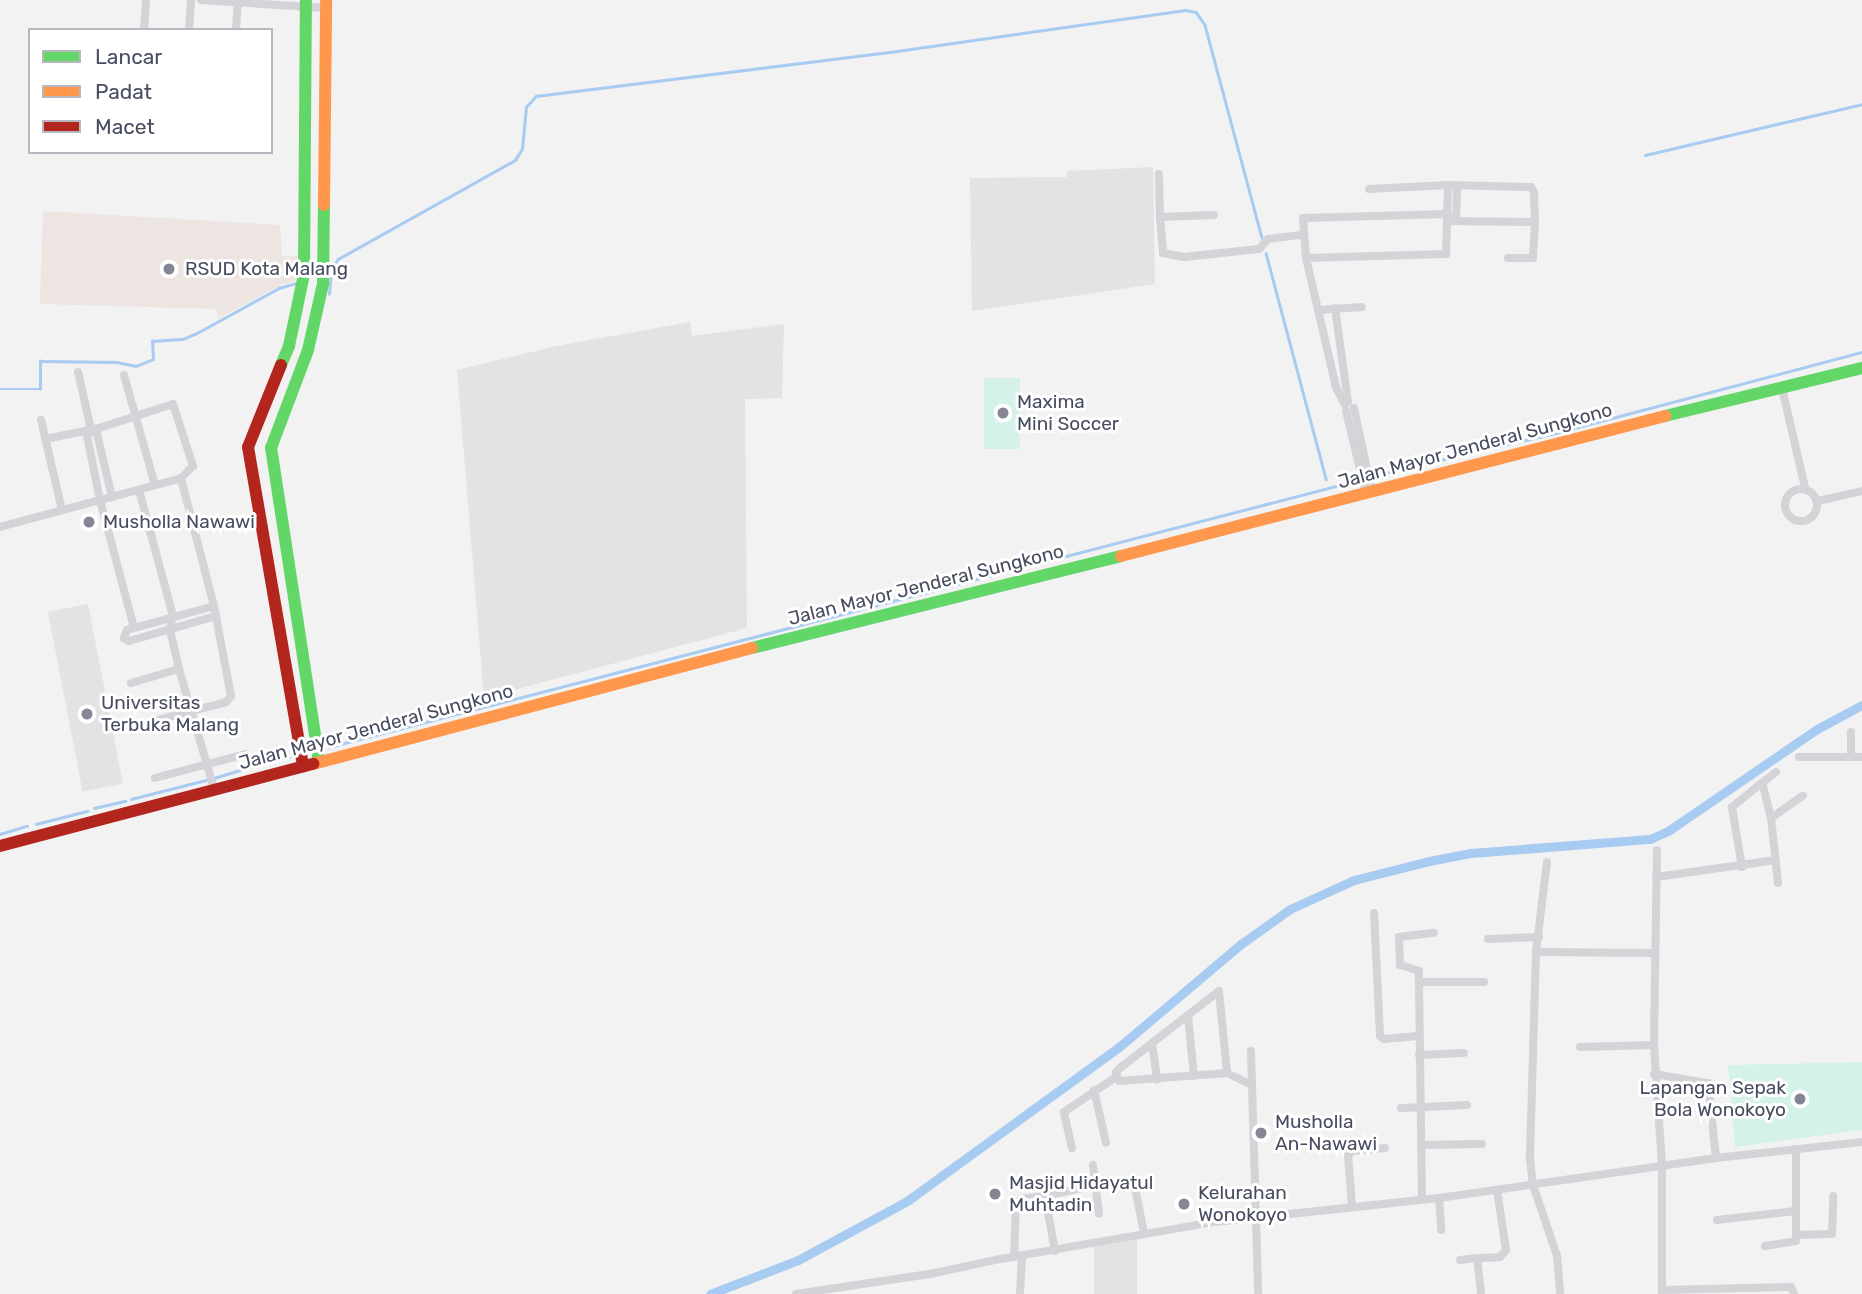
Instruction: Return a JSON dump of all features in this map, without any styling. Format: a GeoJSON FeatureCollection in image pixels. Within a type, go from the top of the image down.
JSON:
{"type":"FeatureCollection","features":[{"type":"Feature","properties":{"kind":"main road"},"geometry":{"type":"LineString","coordinates":[[303,766],[248,453],[255,425],[289,346],[300,303],[305,260],[306,4]]}},
{"type":"Feature","properties":{"kind":"main road"},"geometry":{"type":"LineString","coordinates":[[319,761],[271,448],[308,350],[324,271],[326,4]]}},
{"type":"Feature","properties":{"kind":"main road"},"geometry":{"type":"LineString","coordinates":[[289,346],[308,350]]}},
{"type":"Feature","properties":{"kind":"main road","name":"Jalan Mayor Jenderal Sungkono"},"geometry":{"type":"LineString","coordinates":[[0,846],[878,616],[1367,483],[1562,441],[1862,368]]}},
{"type":"Feature","properties":{"kind":"street"},"geometry":{"type":"LineString","coordinates":[[144,28],[146,0]]}},
{"type":"Feature","properties":{"kind":"street"},"geometry":{"type":"LineString","coordinates":[[189,28],[191,0]]}},
{"type":"Feature","properties":{"kind":"street"},"geometry":{"type":"LineString","coordinates":[[201,0],[326,4]]}},
{"type":"Feature","properties":{"kind":"street"},"geometry":{"type":"LineString","coordinates":[[236,28],[238,3]]}},
{"type":"Feature","properties":{"kind":"street"},"geometry":{"type":"LineString","coordinates":[[1159,174],[1162,249],[1166,255],[1184,257],[1259,249],[1269,239],[1302,235]]}},
{"type":"Feature","properties":{"kind":"street"},"geometry":{"type":"LineString","coordinates":[[1306,258],[1446,254],[1453,185]]}},
{"type":"Feature","properties":{"kind":"street"},"geometry":{"type":"LineString","coordinates":[[1369,189],[1453,185],[1531,187],[1534,192],[1535,222],[1533,258],[1507,258]]}},
{"type":"Feature","properties":{"kind":"street"},"geometry":{"type":"LineString","coordinates":[[1160,217],[1214,215]]}},
{"type":"Feature","properties":{"kind":"street"},"geometry":{"type":"LineString","coordinates":[[1349,407],[1336,387],[1306,258],[1302,223],[1307,217],[1535,222]]}},
{"type":"Feature","properties":{"kind":"street"},"geometry":{"type":"LineString","coordinates":[[1318,310],[1362,307]]}},
{"type":"Feature","properties":{"kind":"street"},"geometry":{"type":"LineString","coordinates":[[1335,308],[1349,407],[1367,483]]}},
{"type":"Feature","properties":{"kind":"street"},"geometry":{"type":"LineString","coordinates":[[78,372],[91,429],[97,434],[112,497]]}},
{"type":"Feature","properties":{"kind":"street"},"geometry":{"type":"LineString","coordinates":[[124,375],[155,485]]}},
{"type":"Feature","properties":{"kind":"street"},"geometry":{"type":"LineString","coordinates":[[1782,388],[1805,488],[1813,493],[1818,501],[1815,514],[1803,521],[1789,516],[1785,500],[1790,493],[1805,488]]}},
{"type":"Feature","properties":{"kind":"street"},"geometry":{"type":"LineString","coordinates":[[0,527],[181,478],[193,464],[174,405],[46,439]]}},
{"type":"Feature","properties":{"kind":"street"},"geometry":{"type":"LineString","coordinates":[[41,420],[62,510]]}},
{"type":"Feature","properties":{"kind":"street"},"geometry":{"type":"LineString","coordinates":[[91,429],[87,436],[100,500],[134,628]]}},
{"type":"Feature","properties":{"kind":"street"},"geometry":{"type":"LineString","coordinates":[[138,725],[226,702],[231,696],[214,606],[181,478]]}},
{"type":"Feature","properties":{"kind":"street"},"geometry":{"type":"LineString","coordinates":[[139,489],[171,618],[179,669],[214,789]]}},
{"type":"Feature","properties":{"kind":"street"},"geometry":{"type":"LineString","coordinates":[[1818,501],[1862,491]]}},
{"type":"Feature","properties":{"kind":"street"},"geometry":{"type":"LineString","coordinates":[[214,606],[134,628],[125,633],[125,640],[216,616]]}},
{"type":"Feature","properties":{"kind":"street"},"geometry":{"type":"LineString","coordinates":[[131,683],[179,669]]}},
{"type":"Feature","properties":{"kind":"street"},"geometry":{"type":"LineString","coordinates":[[1851,732],[1851,757]]}},
{"type":"Feature","properties":{"kind":"street"},"geometry":{"type":"LineString","coordinates":[[155,778],[246,754]]}},
{"type":"Feature","properties":{"kind":"street"},"geometry":{"type":"LineString","coordinates":[[1798,757],[1862,757]]}},
{"type":"Feature","properties":{"kind":"street"},"geometry":{"type":"LineString","coordinates":[[1742,867],[1732,807],[1776,772]]}},
{"type":"Feature","properties":{"kind":"street"},"geometry":{"type":"LineString","coordinates":[[1762,783],[1771,818],[1778,883]]}},
{"type":"Feature","properties":{"kind":"street"},"geometry":{"type":"LineString","coordinates":[[1771,818],[1803,796]]}},
{"type":"Feature","properties":{"kind":"street"},"geometry":{"type":"LineString","coordinates":[[1657,850],[1654,1074],[1662,1167],[1662,1292],[1791,1287],[1794,1294]]}},
{"type":"Feature","properties":{"kind":"street"},"geometry":{"type":"LineString","coordinates":[[1656,877],[1742,867],[1776,860]]}},
{"type":"Feature","properties":{"kind":"street"},"geometry":{"type":"LineString","coordinates":[[1547,862],[1536,952],[1531,1048],[1532,1185],[1557,1256],[1560,1294]]}},
{"type":"Feature","properties":{"kind":"street"},"geometry":{"type":"LineString","coordinates":[[1374,913],[1380,1036],[1384,1039],[1418,1036]]}},
{"type":"Feature","properties":{"kind":"street"},"geometry":{"type":"LineString","coordinates":[[1422,1198],[1418,969],[1400,965],[1399,937],[1434,933]]}},
{"type":"Feature","properties":{"kind":"street"},"geometry":{"type":"LineString","coordinates":[[1488,939],[1539,937]]}},
{"type":"Feature","properties":{"kind":"street"},"geometry":{"type":"LineString","coordinates":[[1536,952],[1654,953]]}},
{"type":"Feature","properties":{"kind":"street"},"geometry":{"type":"LineString","coordinates":[[1419,982],[1484,982]]}},
{"type":"Feature","properties":{"kind":"street"},"geometry":{"type":"LineString","coordinates":[[1072,1148],[1063,1112],[1116,1077],[1120,1068],[1216,992],[1222,994],[1227,1073]]}},
{"type":"Feature","properties":{"kind":"street"},"geometry":{"type":"LineString","coordinates":[[1188,1016],[1194,1076]]}},
{"type":"Feature","properties":{"kind":"street"},"geometry":{"type":"LineString","coordinates":[[1152,1043],[1157,1080]]}},
{"type":"Feature","properties":{"kind":"street"},"geometry":{"type":"LineString","coordinates":[[1580,1047],[1654,1045]]}},
{"type":"Feature","properties":{"kind":"street"},"geometry":{"type":"LineString","coordinates":[[1251,1051],[1258,1294]]}},
{"type":"Feature","properties":{"kind":"street"},"geometry":{"type":"LineString","coordinates":[[1419,1055],[1464,1053]]}},
{"type":"Feature","properties":{"kind":"street"},"geometry":{"type":"LineString","coordinates":[[1116,1077],[1124,1083],[1227,1073],[1252,1086]]}},
{"type":"Feature","properties":{"kind":"street"},"geometry":{"type":"LineString","coordinates":[[1654,1074],[1708,1083],[1716,1158]]}},
{"type":"Feature","properties":{"kind":"street"},"geometry":{"type":"LineString","coordinates":[[1094,1090],[1106,1143]]}},
{"type":"Feature","properties":{"kind":"street"},"geometry":{"type":"LineString","coordinates":[[1401,1108],[1467,1105]]}},
{"type":"Feature","properties":{"kind":"street"},"geometry":{"type":"LineString","coordinates":[[796,1294],[854,1289],[1144,1233],[1256,1216],[1439,1198],[1716,1158],[1862,1142]]}},
{"type":"Feature","properties":{"kind":"street"},"geometry":{"type":"LineString","coordinates":[[1421,1145],[1482,1144]]}},
{"type":"Feature","properties":{"kind":"street"},"geometry":{"type":"LineString","coordinates":[[1352,1206],[1348,1155],[1352,1151],[1385,1148]]}},
{"type":"Feature","properties":{"kind":"street"},"geometry":{"type":"LineString","coordinates":[[1765,1246],[1795,1242],[1796,1149]]}},
{"type":"Feature","properties":{"kind":"street"},"geometry":{"type":"LineString","coordinates":[[1093,1165],[1099,1214]]}},
{"type":"Feature","properties":{"kind":"street"},"geometry":{"type":"LineString","coordinates":[[1134,1183],[1144,1233]]}},
{"type":"Feature","properties":{"kind":"street"},"geometry":{"type":"LineString","coordinates":[[1020,1294],[1016,1204],[1021,1199],[1096,1185]]}},
{"type":"Feature","properties":{"kind":"street"},"geometry":{"type":"LineString","coordinates":[[1460,1260],[1504,1255],[1497,1190]]}},
{"type":"Feature","properties":{"kind":"street"},"geometry":{"type":"LineString","coordinates":[[1045,1196],[1055,1251]]}},
{"type":"Feature","properties":{"kind":"street"},"geometry":{"type":"LineString","coordinates":[[1796,1235],[1832,1234],[1833,1196]]}},
{"type":"Feature","properties":{"kind":"street"},"geometry":{"type":"LineString","coordinates":[[1439,1198],[1441,1230]]}},
{"type":"Feature","properties":{"kind":"street"},"geometry":{"type":"LineString","coordinates":[[1717,1220],[1795,1211]]}},
{"type":"Feature","properties":{"kind":"street"},"geometry":{"type":"LineString","coordinates":[[1477,1258],[1481,1294]]}},
{"type":"Feature","properties":{"kind":"shaded area"},"geometry":{"type":"Polygon","coordinates":[[[1153,167],[1155,284],[972,311],[970,178],[1067,177],[1067,171],[1153,167]]]}},
{"type":"Feature","properties":{"kind":"shaded area","name":"RSUD Kota Malang"},"geometry":{"type":"Polygon","coordinates":[[[43,211],[280,225],[282,256],[299,256],[296,281],[281,285],[217,319],[217,309],[40,304],[43,211]]]}},
{"type":"Feature","properties":{"kind":"shaded area"},"geometry":{"type":"Polygon","coordinates":[[[690,322],[692,336],[784,324],[782,398],[745,399],[747,628],[484,698],[457,370],[556,346],[690,322]]]}},
{"type":"Feature","properties":{"kind":"shaded area","name":"Universitas Terbuka Malang"},"geometry":{"type":"Polygon","coordinates":[[[88,604],[123,784],[83,791],[48,612],[88,604]]]}},
{"type":"Feature","properties":{"kind":"shaded area"},"geometry":{"type":"Polygon","coordinates":[[[1137,1236],[1137,1294],[1094,1294],[1094,1245],[1137,1236]]]}},
{"type":"Feature","properties":{"kind":"green space","name":"Maxima Mini Soccer"},"geometry":{"type":"Polygon","coordinates":[[[984,378],[1020,378],[1020,449],[984,449],[984,378]]]}},
{"type":"Feature","properties":{"kind":"green space","name":"Lapangan Sepak Bola Wonokoyo"},"geometry":{"type":"Polygon","coordinates":[[[1862,1062],[1862,1130],[1735,1147],[1728,1065],[1862,1062]]]}},
{"type":"Feature","properties":{"kind":"waterway"},"geometry":{"type":"LineString","coordinates":[[329,294],[331,270],[338,259],[515,160],[522,149],[526,107],[536,96],[897,51],[1185,10],[1196,12],[1205,25],[1262,237]]}},
{"type":"Feature","properties":{"kind":"waterway"},"geometry":{"type":"LineString","coordinates":[[1645,155],[1862,104]]}},
{"type":"Feature","properties":{"kind":"waterway"},"geometry":{"type":"LineString","coordinates":[[1266,253],[1326,479]]}},
{"type":"Feature","properties":{"kind":"waterway"},"geometry":{"type":"LineString","coordinates":[[0,389],[40,389],[40,361],[117,362],[136,366],[153,359],[152,341],[183,339],[279,288],[296,283]]}},
{"type":"Feature","properties":{"kind":"waterway"},"geometry":{"type":"LineString","coordinates":[[1372,476],[1559,432],[1862,352]]}},
{"type":"Feature","properties":{"kind":"waterway"},"geometry":{"type":"LineString","coordinates":[[329,747],[1359,480]]}},
{"type":"Feature","properties":{"kind":"waterway"},"geometry":{"type":"LineString","coordinates":[[710,1294],[798,1260],[907,1201],[1119,1047],[1241,944],[1290,909],[1354,880],[1429,861],[1471,853],[1650,839],[1668,831],[1817,729],[1862,705]]}},
{"type":"Feature","properties":{"kind":"waterway"},"geometry":{"type":"LineString","coordinates":[[214,778],[251,767]]}},
{"type":"Feature","properties":{"kind":"waterway"},"geometry":{"type":"LineString","coordinates":[[131,799],[206,780]]}},
{"type":"Feature","properties":{"kind":"waterway"},"geometry":{"type":"LineString","coordinates":[[94,808],[125,801]]}},
{"type":"Feature","properties":{"kind":"waterway"},"geometry":{"type":"LineString","coordinates":[[36,824],[87,811]]}},
{"type":"Feature","properties":{"kind":"waterway"},"geometry":{"type":"LineString","coordinates":[[0,834],[27,826]]}},
{"type":"Feature","properties":{"kind":"traffic: fast"},"geometry":{"type":"LineString","coordinates":[[281,365],[289,346],[304,274],[306,0]]}},
{"type":"Feature","properties":{"kind":"traffic: fast"},"geometry":{"type":"LineString","coordinates":[[319,761],[271,448],[308,350],[323,284],[324,205]]}},
{"type":"Feature","properties":{"kind":"traffic: fast"},"geometry":{"type":"LineString","coordinates":[[1665,416],[1862,368]]}},
{"type":"Feature","properties":{"kind":"traffic: fast"},"geometry":{"type":"LineString","coordinates":[[752,648],[1121,556]]}},
{"type":"Feature","properties":{"kind":"traffic: slow"},"geometry":{"type":"LineString","coordinates":[[324,205],[326,0]]}},
{"type":"Feature","properties":{"kind":"traffic: slow"},"geometry":{"type":"LineString","coordinates":[[1121,556],[1665,416]]}},
{"type":"Feature","properties":{"kind":"traffic: slow"},"geometry":{"type":"LineString","coordinates":[[313,764],[752,648]]}},
{"type":"Feature","properties":{"kind":"traffic: jam"},"geometry":{"type":"LineString","coordinates":[[281,365],[248,447],[303,766]]}},
{"type":"Feature","properties":{"kind":"traffic: jam"},"geometry":{"type":"LineString","coordinates":[[0,846],[313,764]]}},
{"type":"Feature","properties":{"kind":"place","name":"RSUD Kota Malang"},"geometry":{"type":"Point","coordinates":[169,269]}},
{"type":"Feature","properties":{"kind":"place","name":"Maxima Mini Soccer"},"geometry":{"type":"Point","coordinates":[1003,413]}},
{"type":"Feature","properties":{"kind":"place","name":"Musholla Nawawi"},"geometry":{"type":"Point","coordinates":[89,522]}},
{"type":"Feature","properties":{"kind":"place","name":"Universitas Terbuka Malang"},"geometry":{"type":"Point","coordinates":[87,714]}},
{"type":"Feature","properties":{"kind":"place","name":"Lapangan Sepak Bola Wonokoyo"},"geometry":{"type":"Point","coordinates":[1800,1099]}},
{"type":"Feature","properties":{"kind":"place","name":"Musholla An-Nawawi"},"geometry":{"type":"Point","coordinates":[1261,1133]}},
{"type":"Feature","properties":{"kind":"place","name":"Masjid Hidayatul Muhtadin"},"geometry":{"type":"Point","coordinates":[995,1194]}},
{"type":"Feature","properties":{"kind":"place","name":"Kelurahan Wonokoyo"},"geometry":{"type":"Point","coordinates":[1184,1204]}}]}
